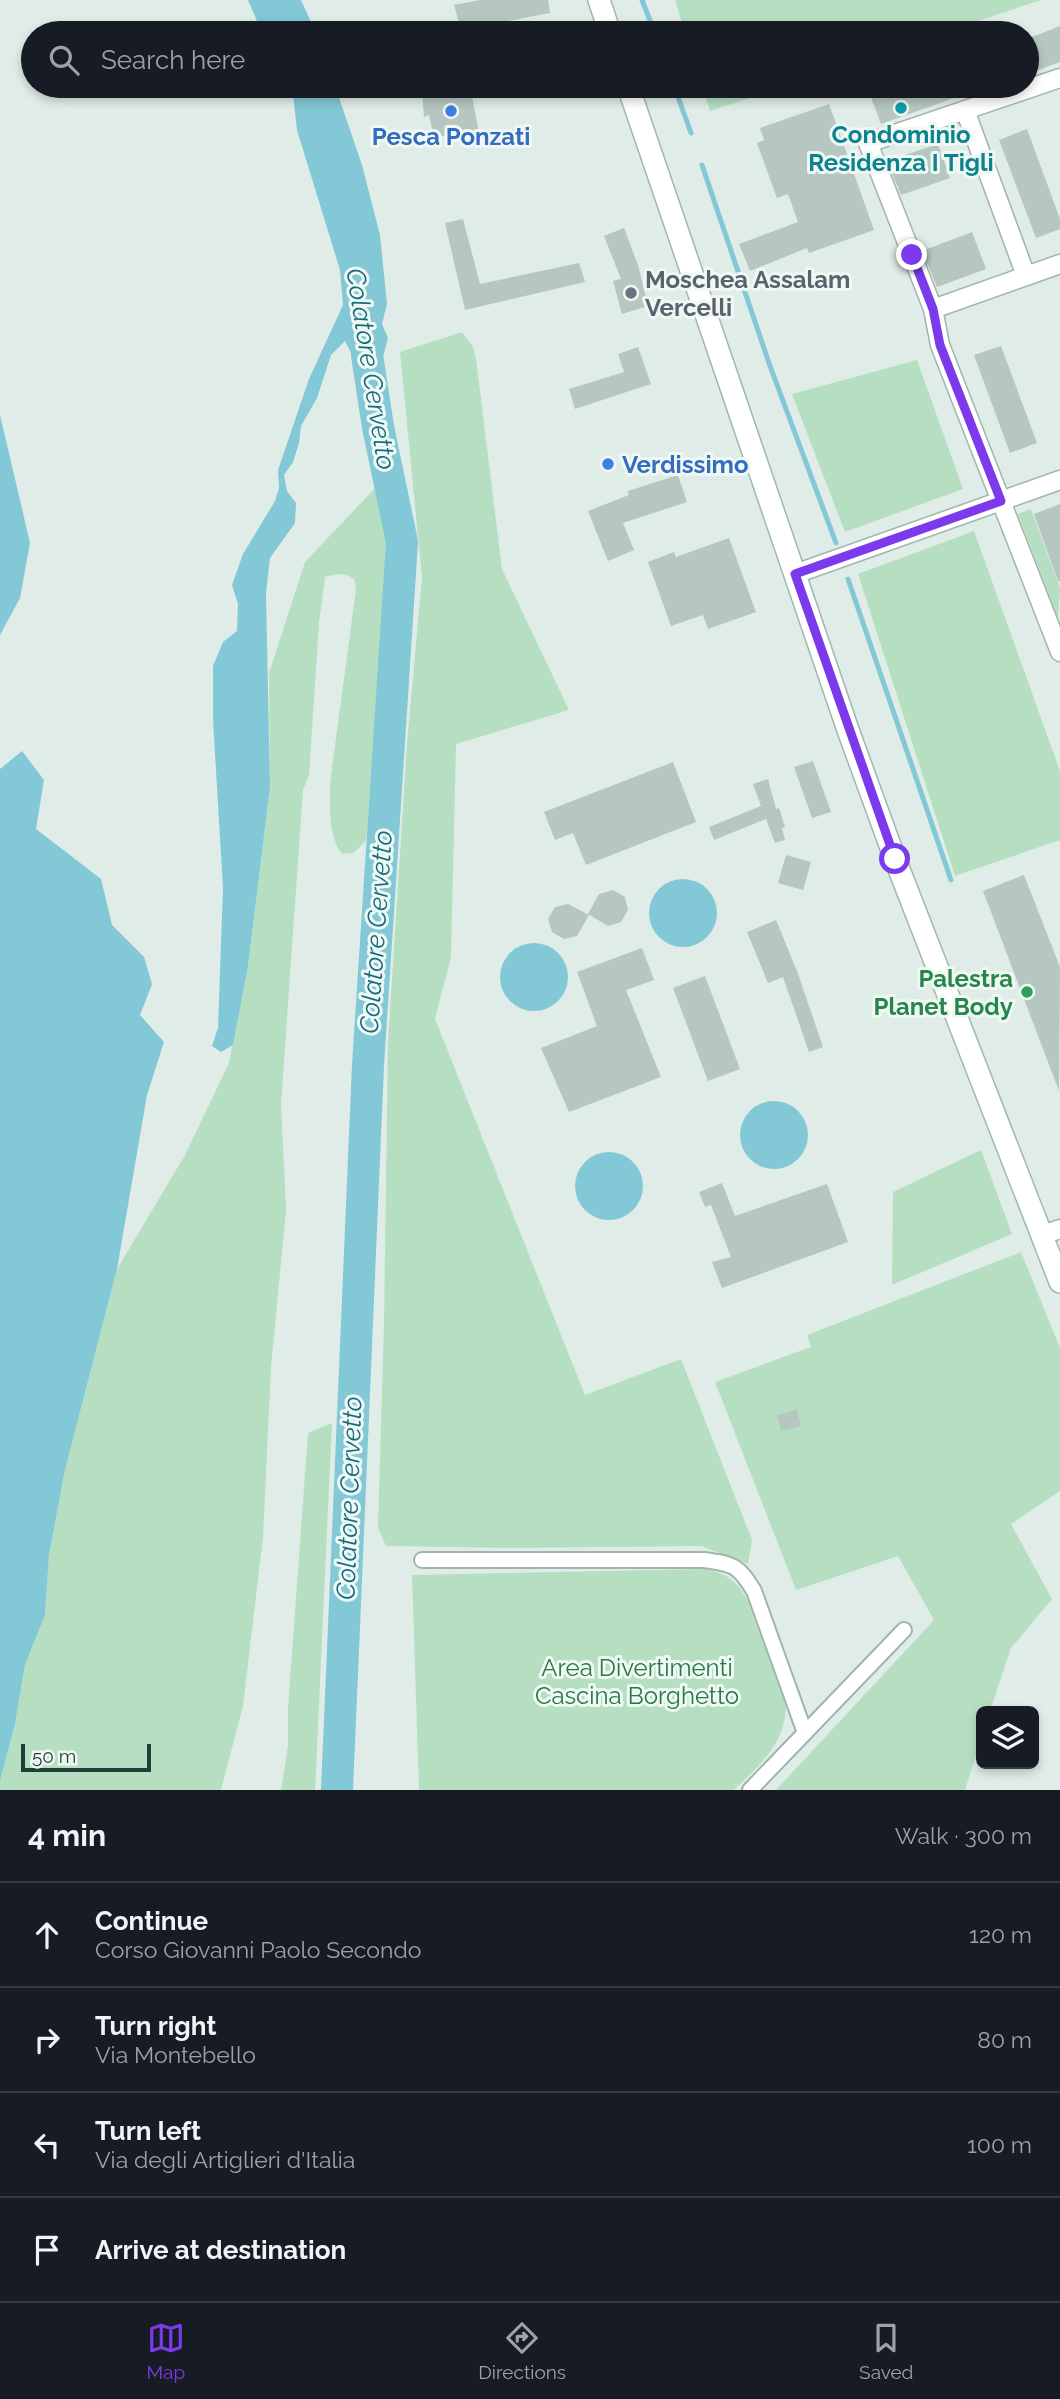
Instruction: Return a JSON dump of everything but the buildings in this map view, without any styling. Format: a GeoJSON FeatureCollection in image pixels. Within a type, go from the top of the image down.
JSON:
{"type":"FeatureCollection","features":[{"type":"Feature","properties":{"kind":"main road"},"geometry":{"type":"LineString","coordinates":[[599,0],[606,21]]}},
{"type":"Feature","properties":{"kind":"main road"},"geometry":{"type":"LineString","coordinates":[[632,98],[895,859],[1051,1232],[1060,1282]]}},
{"type":"Feature","properties":{"kind":"street"},"geometry":{"type":"LineString","coordinates":[[1039,85],[1060,78]]}},
{"type":"Feature","properties":{"kind":"street"},"geometry":{"type":"LineString","coordinates":[[1001,98],[868,143],[933,309],[940,345],[1060,652]]}},
{"type":"Feature","properties":{"kind":"street"},"geometry":{"type":"LineString","coordinates":[[965,110],[1026,276]]}},
{"type":"Feature","properties":{"kind":"street"},"geometry":{"type":"LineString","coordinates":[[933,309],[1060,264]]}},
{"type":"Feature","properties":{"kind":"street"},"geometry":{"type":"LineString","coordinates":[[795,574],[1060,480]]}},
{"type":"Feature","properties":{"kind":"street"},"geometry":{"type":"LineString","coordinates":[[422,1560],[704,1560],[726,1563],[742,1571],[754,1591],[805,1733]]}},
{"type":"Feature","properties":{"kind":"street"},"geometry":{"type":"LineString","coordinates":[[750,1790],[904,1630]]}},
{"type":"Feature","properties":{"kind":"green space"},"geometry":{"type":"Polygon","coordinates":[[[675,0],[1041,0],[978,21],[681,21],[675,0]]]}},
{"type":"Feature","properties":{"kind":"green space"},"geometry":{"type":"Polygon","coordinates":[[[706,98],[750,98],[710,111],[706,98]]]}},
{"type":"Feature","properties":{"kind":"green space"},"geometry":{"type":"Polygon","coordinates":[[[462,332],[473,347],[476,359],[502,569],[569,710],[456,744],[451,957],[435,1019],[585,1395],[681,1359],[752,1540],[748,1564],[701,1546],[386,1546],[378,1528],[388,1042],[407,744],[422,577],[400,352],[462,332]]]}},
{"type":"Feature","properties":{"kind":"green space"},"geometry":{"type":"Polygon","coordinates":[[[917,360],[963,489],[845,532],[792,394],[917,360]]]}},
{"type":"Feature","properties":{"kind":"green space"},"geometry":{"type":"Polygon","coordinates":[[[378,485],[389,553],[366,841],[353,853],[342,854],[334,838],[330,783],[356,589],[354,579],[344,574],[325,577],[319,623],[309,775],[303,790],[281,1104],[286,1210],[271,1368],[263,1537],[243,1706],[221,1790],[0,1790],[25,1665],[45,1615],[49,1555],[65,1470],[117,1269],[185,1155],[229,1063],[248,966],[270,787],[269,673],[305,562],[378,485]]]}},
{"type":"Feature","properties":{"kind":"green space"},"geometry":{"type":"Polygon","coordinates":[[[1031,509],[1060,588],[1058,619],[1018,514],[1031,509]]]}},
{"type":"Feature","properties":{"kind":"green space"},"geometry":{"type":"Polygon","coordinates":[[[974,531],[1060,771],[1060,840],[955,876],[858,574],[974,531]]]}},
{"type":"Feature","properties":{"kind":"green space"},"geometry":{"type":"Polygon","coordinates":[[[981,1150],[1012,1234],[892,1285],[893,1192],[981,1150]]]}},
{"type":"Feature","properties":{"kind":"green space"},"geometry":{"type":"Polygon","coordinates":[[[1021,1252],[1060,1348],[1060,1491],[1011,1524],[1052,1599],[1011,1648],[992,1706],[976,1706],[976,1755],[965,1790],[776,1790],[934,1620],[898,1556],[796,1590],[715,1382],[811,1347],[807,1335],[1021,1252]]]}},
{"type":"Feature","properties":{"kind":"green space"},"geometry":{"type":"Polygon","coordinates":[[[332,1423],[315,1790],[281,1790],[288,1746],[288,1708],[308,1433],[332,1423]]]}},
{"type":"Feature","properties":{"kind":"green space","name":"Area Divertimenti Cascina Borghetto"},"geometry":{"type":"Polygon","coordinates":[[[705,1569],[730,1578],[747,1599],[786,1706],[776,1743],[762,1762],[734,1790],[419,1790],[412,1575],[705,1569]]]}},
{"type":"Feature","properties":{"kind":"water"},"geometry":{"type":"Polygon","coordinates":[[[248,0],[301,0],[311,21],[257,21],[248,0]]]}},
{"type":"Feature","properties":{"kind":"water"},"geometry":{"type":"Polygon","coordinates":[[[293,98],[339,98],[362,165],[380,235],[387,304],[382,324],[388,338],[373,395],[345,341],[331,355],[317,398],[301,426],[293,462],[284,475],[287,491],[296,503],[295,523],[270,558],[266,593],[270,787],[248,966],[233,1045],[221,1052],[212,1046],[218,1028],[223,888],[213,720],[213,666],[223,642],[237,631],[238,604],[232,585],[243,554],[275,501],[279,488],[278,470],[309,379],[343,305],[340,270],[297,130],[293,98]]]}},
{"type":"Feature","properties":{"kind":"water"},"geometry":{"type":"Polygon","coordinates":[[[0,415],[30,543],[20,598],[0,635],[0,415]]]}},
{"type":"Feature","properties":{"kind":"water"},"geometry":{"type":"Polygon","coordinates":[[[22,751],[44,780],[36,829],[101,879],[112,925],[144,957],[152,984],[140,1015],[164,1042],[147,1095],[117,1269],[65,1470],[49,1555],[45,1615],[25,1665],[15,1724],[0,1781],[0,769],[22,751]]]}},
{"type":"Feature","properties":{"kind":"water"},"geometry":{"type":"Polygon","coordinates":[[[676,879],[690,879],[702,884],[712,894],[717,913],[712,932],[702,942],[690,947],[676,947],[664,942],[654,932],[649,920],[649,906],[654,894],[664,884],[676,879]]]}},
{"type":"Feature","properties":{"kind":"water"},"geometry":{"type":"Polygon","coordinates":[[[527,943],[541,943],[553,948],[563,958],[568,977],[563,996],[553,1006],[541,1011],[527,1011],[515,1006],[505,996],[500,984],[500,970],[505,958],[515,948],[527,943]]]}},
{"type":"Feature","properties":{"kind":"water"},"geometry":{"type":"Polygon","coordinates":[[[767,1101],[781,1101],[793,1106],[803,1116],[808,1135],[803,1154],[793,1164],[781,1169],[767,1169],[755,1164],[745,1154],[740,1142],[740,1128],[745,1116],[755,1106],[767,1101]]]}},
{"type":"Feature","properties":{"kind":"water"},"geometry":{"type":"Polygon","coordinates":[[[602,1152],[616,1152],[628,1157],[638,1167],[643,1186],[638,1205],[628,1215],[616,1220],[602,1220],[590,1215],[580,1205],[575,1193],[575,1179],[580,1167],[590,1157],[602,1152]]]}},
{"type":"Feature","properties":{"kind":"waterway"},"geometry":{"type":"LineString","coordinates":[[642,0],[650,21]]}},
{"type":"Feature","properties":{"kind":"waterway"},"geometry":{"type":"LineString","coordinates":[[678,98],[691,133]]}},
{"type":"Feature","properties":{"kind":"waterway"},"geometry":{"type":"LineString","coordinates":[[702,165],[770,366],[836,543]]}},
{"type":"Feature","properties":{"kind":"waterway","name":"Colatore Cervetto"},"geometry":{"type":"LineString","coordinates":[[337,1790],[368,1065],[402,542],[378,427],[367,355]]}},
{"type":"Feature","properties":{"kind":"waterway"},"geometry":{"type":"LineString","coordinates":[[848,579],[951,880]]}},
{"type":"Feature","properties":{"kind":"place","name":"Condominio Residenza I Tigli"},"geometry":{"type":"Point","coordinates":[901,108]}},
{"type":"Feature","properties":{"kind":"place","name":"Pesca Ponzati"},"geometry":{"type":"Point","coordinates":[451,111]}},
{"type":"Feature","properties":{"kind":"place","name":"Moschea Assalam Vercelli"},"geometry":{"type":"Point","coordinates":[631,293]}},
{"type":"Feature","properties":{"kind":"place","name":"Verdissimo"},"geometry":{"type":"Point","coordinates":[608,464]}},
{"type":"Feature","properties":{"kind":"place","name":"Palestra Planet Body"},"geometry":{"type":"Point","coordinates":[1027,992]}},
{"type":"Feature","properties":{"kind":"route"},"geometry":{"type":"LineString","coordinates":[[895,859],[795,574],[1001,501],[940,345],[933,309],[912,255]]}}]}
